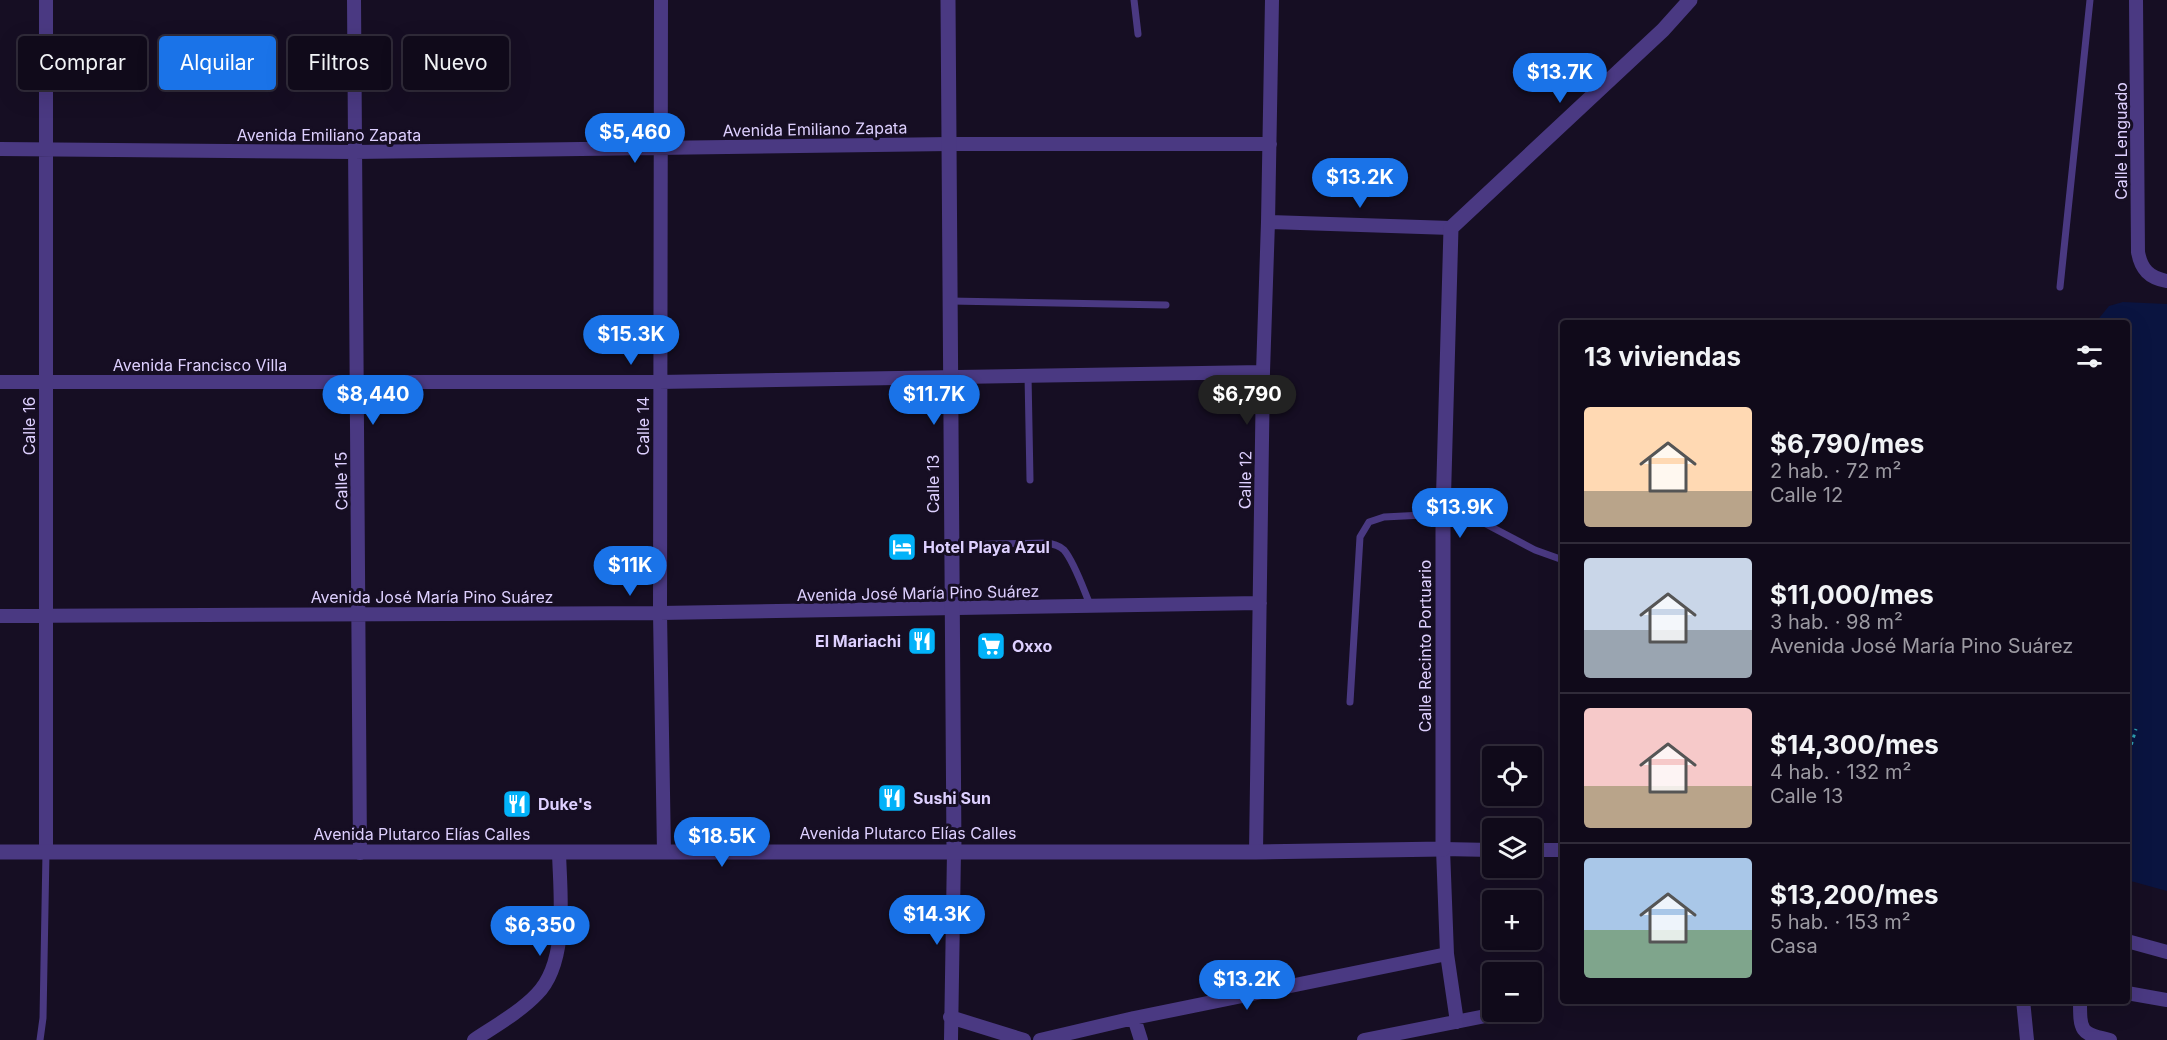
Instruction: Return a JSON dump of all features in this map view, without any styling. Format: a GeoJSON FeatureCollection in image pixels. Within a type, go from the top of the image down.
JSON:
{"type":"FeatureCollection","features":[{"type":"Feature","properties":{"kind":"street","name":"Calle 16"},"geometry":{"type":"LineString","coordinates":[[46,0],[46,852]]}},
{"type":"Feature","properties":{"kind":"street","name":"Calle 15"},"geometry":{"type":"LineString","coordinates":[[354,0],[360,853]]}},
{"type":"Feature","properties":{"kind":"street","name":"Calle 14"},"geometry":{"type":"LineString","coordinates":[[661,0],[659,382],[664,852]]}},
{"type":"Feature","properties":{"kind":"street","name":"Calle 13"},"geometry":{"type":"LineString","coordinates":[[948,0],[954,851],[951,1040]]}},
{"type":"Feature","properties":{"kind":"street","name":"Calle 12"},"geometry":{"type":"LineString","coordinates":[[1256,852],[1263,372],[1272,0]]}},
{"type":"Feature","properties":{"kind":"street"},"geometry":{"type":"LineString","coordinates":[[1268,222],[1451,228],[1663,30],[1690,0]]}},
{"type":"Feature","properties":{"kind":"street","name":"Calle Lenguado"},"geometry":{"type":"LineString","coordinates":[[2136,0],[2138,252],[2144,270],[2151,276],[2167,281]]}},
{"type":"Feature","properties":{"kind":"street","name":"Avenida Emiliano Zapata"},"geometry":{"type":"LineString","coordinates":[[0,149],[354,152],[950,144],[1270,144]]}},
{"type":"Feature","properties":{"kind":"street","name":"Calle Recinto Portuario"},"geometry":{"type":"LineString","coordinates":[[1443,849],[1443,514],[1451,228]]}},
{"type":"Feature","properties":{"kind":"street","name":"Avenida Francisco Villa"},"geometry":{"type":"LineString","coordinates":[[0,382],[659,382],[1263,372]]}},
{"type":"Feature","properties":{"kind":"street","name":"Avenida José María Pino Suárez"},"geometry":{"type":"LineString","coordinates":[[0,615],[660,613],[952,610],[1260,603]]}},
{"type":"Feature","properties":{"kind":"street"},"geometry":{"type":"LineString","coordinates":[[1443,849],[1447,954],[1457,1022]]}},
{"type":"Feature","properties":{"kind":"street","name":"Avenida Plutarco Elías Calles"},"geometry":{"type":"LineString","coordinates":[[0,852],[1256,852],[1482,850]]}},
{"type":"Feature","properties":{"kind":"street"},"geometry":{"type":"LineString","coordinates":[[1542,850],[1560,850]]}},
{"type":"Feature","properties":{"kind":"street"},"geometry":{"type":"LineString","coordinates":[[474,1040],[529,1002],[548,980],[555,964],[559,939],[561,899],[559,852]]}},
{"type":"Feature","properties":{"kind":"street"},"geometry":{"type":"LineString","coordinates":[[2130,942],[2164,955]]}},
{"type":"Feature","properties":{"kind":"street"},"geometry":{"type":"LineString","coordinates":[[1040,1040],[1134,1018],[1447,954]]}},
{"type":"Feature","properties":{"kind":"street"},"geometry":{"type":"LineString","coordinates":[[2130,994],[2167,1000]]}},
{"type":"Feature","properties":{"kind":"street"},"geometry":{"type":"LineString","coordinates":[[2023,1004],[2027,1040]]}},
{"type":"Feature","properties":{"kind":"street"},"geometry":{"type":"LineString","coordinates":[[2080,1004],[2081,1028],[2085,1033],[2110,1040]]}},
{"type":"Feature","properties":{"kind":"street"},"geometry":{"type":"LineString","coordinates":[[950,1017],[1024,1040]]}},
{"type":"Feature","properties":{"kind":"street"},"geometry":{"type":"LineString","coordinates":[[1364,1040],[1482,1017]]}},
{"type":"Feature","properties":{"kind":"street"},"geometry":{"type":"LineString","coordinates":[[1134,1018],[1141,1040]]}},
{"type":"Feature","properties":{"kind":"lane"},"geometry":{"type":"LineString","coordinates":[[1134,0],[1138,34]]}},
{"type":"Feature","properties":{"kind":"lane"},"geometry":{"type":"LineString","coordinates":[[2060,287],[2090,0]]}},
{"type":"Feature","properties":{"kind":"lane"},"geometry":{"type":"LineString","coordinates":[[950,301],[1166,305]]}},
{"type":"Feature","properties":{"kind":"lane"},"geometry":{"type":"LineString","coordinates":[[1028,375],[1030,480]]}},
{"type":"Feature","properties":{"kind":"lane"},"geometry":{"type":"LineString","coordinates":[[1350,702],[1360,537],[1369,522],[1384,517],[1443,514],[1484,523],[1535,550],[1560,559]]}},
{"type":"Feature","properties":{"kind":"lane"},"geometry":{"type":"LineString","coordinates":[[951,545],[1046,543],[1056,545],[1063,549],[1068,557],[1091,607]]}},
{"type":"Feature","properties":{"kind":"lane"},"geometry":{"type":"LineString","coordinates":[[40,1040],[43,1018],[46,852]]}},
{"type":"Feature","properties":{"kind":"path"},"geometry":{"type":"LineString","coordinates":[[2130,749],[2136,729]]}},
{"type":"Feature","properties":{"kind":"shaded area"},"geometry":{"type":"Polygon","coordinates":[[[2123,302],[2167,304],[2167,891],[2130,881],[2130,320],[2098,320],[2109,306],[2123,302]]]}},
{"type":"Feature","properties":{"kind":"place","name":"Hotel Playa Azul"},"geometry":{"type":"Point","coordinates":[902,547]}},
{"type":"Feature","properties":{"kind":"place","name":"El Mariachi"},"geometry":{"type":"Point","coordinates":[922,641]}},
{"type":"Feature","properties":{"kind":"place","name":"Oxxo"},"geometry":{"type":"Point","coordinates":[991,646]}},
{"type":"Feature","properties":{"kind":"place","name":"Sushi Sun"},"geometry":{"type":"Point","coordinates":[892,798]}},
{"type":"Feature","properties":{"kind":"place","name":"Duke's"},"geometry":{"type":"Point","coordinates":[517,804]}}]}
